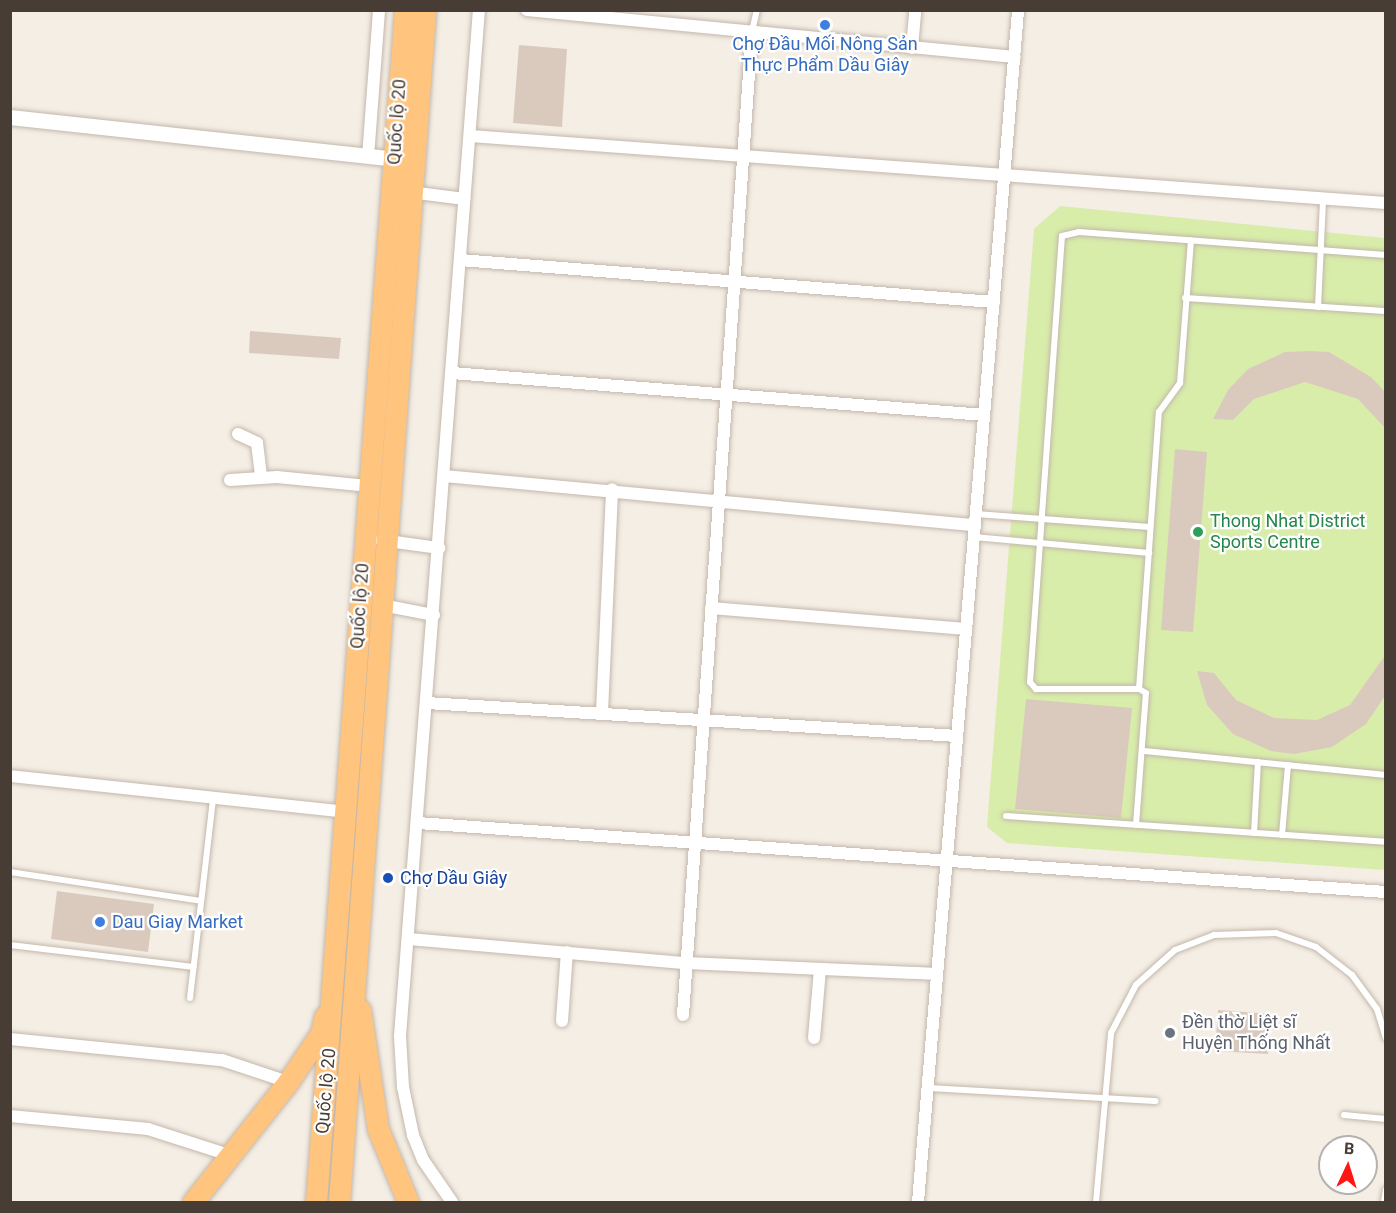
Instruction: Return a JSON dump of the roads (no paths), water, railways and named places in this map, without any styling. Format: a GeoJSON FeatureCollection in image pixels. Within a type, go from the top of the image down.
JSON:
{"type":"FeatureCollection","features":[{"type":"Feature","properties":{"kind":"highway","name":"Quốc lộ 20"},"geometry":{"type":"LineString","coordinates":[[316,1203],[345,974],[382,605],[368,486],[405,10]]}},
{"type":"Feature","properties":{"kind":"highway","name":"Quốc lộ 20"},"geometry":{"type":"LineString","coordinates":[[339,1203],[345,974],[346,812],[410,192],[425,10]]}},
{"type":"Feature","properties":{"kind":"highway"},"geometry":{"type":"LineString","coordinates":[[193,1203],[288,1082],[321,1033],[345,974]]}},
{"type":"Feature","properties":{"kind":"highway"},"geometry":{"type":"LineString","coordinates":[[345,974],[370,1097],[391,1169],[408,1203]]}},
{"type":"Feature","properties":{"kind":"street"},"geometry":{"type":"LineString","coordinates":[[368,156],[379,10]]}},
{"type":"Feature","properties":{"kind":"street"},"geometry":{"type":"LineString","coordinates":[[452,1203],[423,1160],[406,1111],[400,1036],[479,10]]}},
{"type":"Feature","properties":{"kind":"street"},"geometry":{"type":"LineString","coordinates":[[527,10],[1014,57]]}},
{"type":"Feature","properties":{"kind":"street"},"geometry":{"type":"LineString","coordinates":[[912,48],[915,10]]}},
{"type":"Feature","properties":{"kind":"street"},"geometry":{"type":"LineString","coordinates":[[918,1203],[1018,10]]}},
{"type":"Feature","properties":{"kind":"street"},"geometry":{"type":"LineString","coordinates":[[682,1015],[752,31]]}},
{"type":"Feature","properties":{"kind":"street"},"geometry":{"type":"LineString","coordinates":[[10,117],[394,159]]}},
{"type":"Feature","properties":{"kind":"street"},"geometry":{"type":"LineString","coordinates":[[470,136],[1386,204]]}},
{"type":"Feature","properties":{"kind":"street"},"geometry":{"type":"LineString","coordinates":[[410,192],[465,199]]}},
{"type":"Feature","properties":{"kind":"street"},"geometry":{"type":"LineString","coordinates":[[460,260],[994,302]]}},
{"type":"Feature","properties":{"kind":"street"},"geometry":{"type":"LineString","coordinates":[[452,373],[984,415]]}},
{"type":"Feature","properties":{"kind":"street"},"geometry":{"type":"LineString","coordinates":[[238,434],[257,443],[261,477]]}},
{"type":"Feature","properties":{"kind":"street"},"geometry":{"type":"LineString","coordinates":[[444,476],[612,489],[974,525]]}},
{"type":"Feature","properties":{"kind":"street"},"geometry":{"type":"LineString","coordinates":[[230,480],[261,477],[368,486]]}},
{"type":"Feature","properties":{"kind":"street"},"geometry":{"type":"LineString","coordinates":[[602,712],[612,489]]}},
{"type":"Feature","properties":{"kind":"street"},"geometry":{"type":"LineString","coordinates":[[375,539],[439,548]]}},
{"type":"Feature","properties":{"kind":"street"},"geometry":{"type":"LineString","coordinates":[[382,605],[434,615]]}},
{"type":"Feature","properties":{"kind":"street"},"geometry":{"type":"LineString","coordinates":[[711,608],[966,629]]}},
{"type":"Feature","properties":{"kind":"street"},"geometry":{"type":"LineString","coordinates":[[427,703],[602,712],[957,736]]}},
{"type":"Feature","properties":{"kind":"street"},"geometry":{"type":"LineString","coordinates":[[10,776],[213,800],[346,812]]}},
{"type":"Feature","properties":{"kind":"street"},"geometry":{"type":"LineString","coordinates":[[418,824],[1386,892]]}},
{"type":"Feature","properties":{"kind":"street"},"geometry":{"type":"LineString","coordinates":[[409,939],[686,963],[937,974]]}},
{"type":"Feature","properties":{"kind":"street"},"geometry":{"type":"LineString","coordinates":[[562,1021],[567,952]]}},
{"type":"Feature","properties":{"kind":"street"},"geometry":{"type":"LineString","coordinates":[[814,1038],[820,970]]}},
{"type":"Feature","properties":{"kind":"street"},"geometry":{"type":"LineString","coordinates":[[10,1039],[222,1060],[288,1082]]}},
{"type":"Feature","properties":{"kind":"street"},"geometry":{"type":"LineString","coordinates":[[10,1116],[148,1129],[232,1156]]}},
{"type":"Feature","properties":{"kind":"lane"},"geometry":{"type":"LineString","coordinates":[[752,31],[757,10]]}},
{"type":"Feature","properties":{"kind":"lane"},"geometry":{"type":"LineString","coordinates":[[1318,307],[1323,199]]}},
{"type":"Feature","properties":{"kind":"lane"},"geometry":{"type":"LineString","coordinates":[[1139,689],[1032,687],[1062,236],[1079,232],[1386,255]]}},
{"type":"Feature","properties":{"kind":"lane"},"geometry":{"type":"LineString","coordinates":[[1136,825],[1149,700],[1139,689],[1159,412],[1180,383],[1191,240]]}},
{"type":"Feature","properties":{"kind":"lane"},"geometry":{"type":"LineString","coordinates":[[1185,298],[1386,311]]}},
{"type":"Feature","properties":{"kind":"lane"},"geometry":{"type":"LineString","coordinates":[[974,525],[1042,519],[1150,527]]}},
{"type":"Feature","properties":{"kind":"lane"},"geometry":{"type":"LineString","coordinates":[[974,525],[1041,545],[1149,553]]}},
{"type":"Feature","properties":{"kind":"lane"},"geometry":{"type":"LineString","coordinates":[[1145,751],[1386,775]]}},
{"type":"Feature","properties":{"kind":"lane"},"geometry":{"type":"LineString","coordinates":[[1254,833],[1258,762]]}},
{"type":"Feature","properties":{"kind":"lane"},"geometry":{"type":"LineString","coordinates":[[1282,835],[1288,765]]}},
{"type":"Feature","properties":{"kind":"lane"},"geometry":{"type":"LineString","coordinates":[[190,998],[213,800]]}},
{"type":"Feature","properties":{"kind":"lane"},"geometry":{"type":"LineString","coordinates":[[1006,816],[1386,842]]}},
{"type":"Feature","properties":{"kind":"lane"},"geometry":{"type":"LineString","coordinates":[[10,872],[201,901]]}},
{"type":"Feature","properties":{"kind":"lane"},"geometry":{"type":"LineString","coordinates":[[1096,1203],[1111,1033],[1136,986],[1175,950],[1214,935],[1276,933],[1316,947],[1352,975],[1377,1009],[1386,1038]]}},
{"type":"Feature","properties":{"kind":"lane"},"geometry":{"type":"LineString","coordinates":[[10,945],[194,967]]}},
{"type":"Feature","properties":{"kind":"lane"},"geometry":{"type":"LineString","coordinates":[[928,1088],[1156,1101]]}},
{"type":"Feature","properties":{"kind":"lane"},"geometry":{"type":"LineString","coordinates":[[1344,1115],[1386,1119]]}},
{"type":"Feature","properties":{"kind":"lane"},"geometry":{"type":"LineString","coordinates":[[1384,1203],[1386,1189]]}},
{"type":"Feature","properties":{"kind":"place","name":"Chợ Đầu Mối Nông Sản Thực Phẩm Dầu Giây"},"geometry":{"type":"Point","coordinates":[825,25]}},
{"type":"Feature","properties":{"kind":"place","name":"Thong Nhat District Sports Centre"},"geometry":{"type":"Point","coordinates":[1198,532]}},
{"type":"Feature","properties":{"kind":"place","name":"Chợ Dầu Giây"},"geometry":{"type":"Point","coordinates":[388,878]}},
{"type":"Feature","properties":{"kind":"place","name":"Dau Giay Market"},"geometry":{"type":"Point","coordinates":[100,922]}},
{"type":"Feature","properties":{"kind":"place","name":"Đền thờ Liệt sĩ Huyện Thống Nhất"},"geometry":{"type":"Point","coordinates":[1170,1033]}}]}
